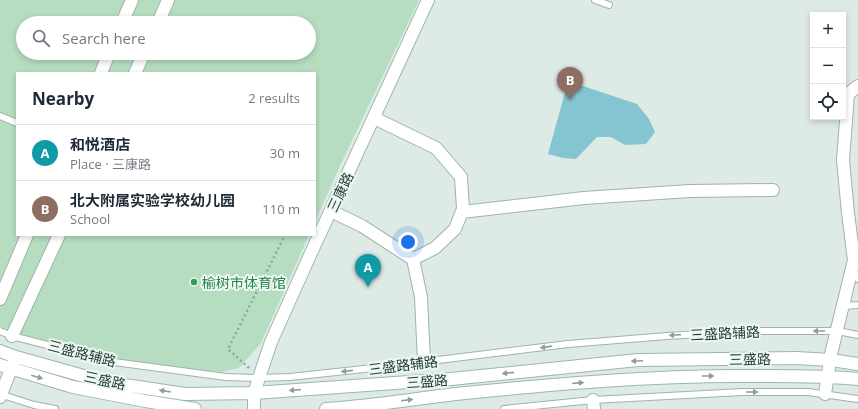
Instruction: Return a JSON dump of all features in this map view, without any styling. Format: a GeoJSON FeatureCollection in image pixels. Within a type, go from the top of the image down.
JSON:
{"type":"FeatureCollection","features":[{"type":"Feature","properties":{"kind":"street"},"geometry":{"type":"LineString","coordinates":[[125,16],[132,0]]}},
{"type":"Feature","properties":{"kind":"street"},"geometry":{"type":"LineString","coordinates":[[161,16],[168,0]]}},
{"type":"Feature","properties":{"kind":"street","name":"三康路"},"geometry":{"type":"LineString","coordinates":[[254,409],[254,393],[271,342],[428,0]]}},
{"type":"Feature","properties":{"kind":"street"},"geometry":{"type":"LineString","coordinates":[[101,72],[106,60]]}},
{"type":"Feature","properties":{"kind":"street"},"geometry":{"type":"LineString","coordinates":[[135,72],[141,60]]}},
{"type":"Feature","properties":{"kind":"street"},"geometry":{"type":"LineString","coordinates":[[824,394],[830,360],[843,306],[855,274],[843,160],[848,94],[858,86]]}},
{"type":"Feature","properties":{"kind":"street"},"geometry":{"type":"LineString","coordinates":[[374,118],[436,148],[461,177],[463,209],[455,229],[435,248],[413,259]]}},
{"type":"Feature","properties":{"kind":"street"},"geometry":{"type":"LineString","coordinates":[[462,212],[584,198],[690,191],[773,190]]}},
{"type":"Feature","properties":{"kind":"street"},"geometry":{"type":"LineString","coordinates":[[330,211],[362,226],[413,259],[421,298],[424,362]]}},
{"type":"Feature","properties":{"kind":"street"},"geometry":{"type":"LineString","coordinates":[[0,299],[27,236]]}},
{"type":"Feature","properties":{"kind":"street"},"geometry":{"type":"LineString","coordinates":[[12,336],[59,236]]}},
{"type":"Feature","properties":{"kind":"street","name":"三盛路"},"geometry":{"type":"LineString","coordinates":[[0,351],[16,357],[105,382],[186,394],[254,393],[451,379],[638,360],[796,358],[830,360],[858,364]]}},
{"type":"Feature","properties":{"kind":"street"},"geometry":{"type":"LineString","coordinates":[[0,395],[5,367],[16,357]]}},
{"type":"Feature","properties":{"kind":"street"},"geometry":{"type":"LineString","coordinates":[[5,367],[73,387],[195,409]]}},
{"type":"Feature","properties":{"kind":"street"},"geometry":{"type":"LineString","coordinates":[[326,409],[465,393],[677,376],[828,376],[858,380]]}},
{"type":"Feature","properties":{"kind":"lane"},"geometry":{"type":"LineString","coordinates":[[594,0],[608,5]]}},
{"type":"Feature","properties":{"kind":"lane"},"geometry":{"type":"LineString","coordinates":[[0,116],[16,123]]}},
{"type":"Feature","properties":{"kind":"lane"},"geometry":{"type":"LineString","coordinates":[[843,306],[858,305]]}},
{"type":"Feature","properties":{"kind":"lane","name":"三盛路辅路"},"geometry":{"type":"LineString","coordinates":[[0,331],[12,336],[114,362],[213,375],[260,378],[297,376],[424,362],[568,344],[667,336],[747,331],[838,331],[858,335]]}},
{"type":"Feature","properties":{"kind":"lane"},"geometry":{"type":"LineString","coordinates":[[504,409],[594,404],[742,392],[808,392],[858,399]]}},
{"type":"Feature","properties":{"kind":"lane"},"geometry":{"type":"LineString","coordinates":[[0,395],[34,405],[55,409]]}},
{"type":"Feature","properties":{"kind":"path"},"geometry":{"type":"LineString","coordinates":[[260,378],[228,349],[284,236]]}},
{"type":"Feature","properties":{"kind":"green space"},"geometry":{"type":"Polygon","coordinates":[[[0,0],[419,0],[316,220],[316,72],[16,72],[16,236],[309,236],[261,343],[239,368],[220,372],[114,362],[20,335],[0,326],[0,0]]]}},
{"type":"Feature","properties":{"kind":"water"},"geometry":{"type":"Polygon","coordinates":[[[574,83],[637,104],[649,119],[655,132],[646,144],[625,145],[611,137],[597,137],[576,159],[563,158],[548,154],[567,85],[574,83]]]}},
{"type":"Feature","properties":{"kind":"place","name":"北大附属实验学校幼儿园"},"geometry":{"type":"Point","coordinates":[570,100]}},
{"type":"Feature","properties":{"kind":"place","name":"榆树市体育馆"},"geometry":{"type":"Point","coordinates":[194,282]}},
{"type":"Feature","properties":{"kind":"place","name":"和悦酒店"},"geometry":{"type":"Point","coordinates":[368,287]}}]}
